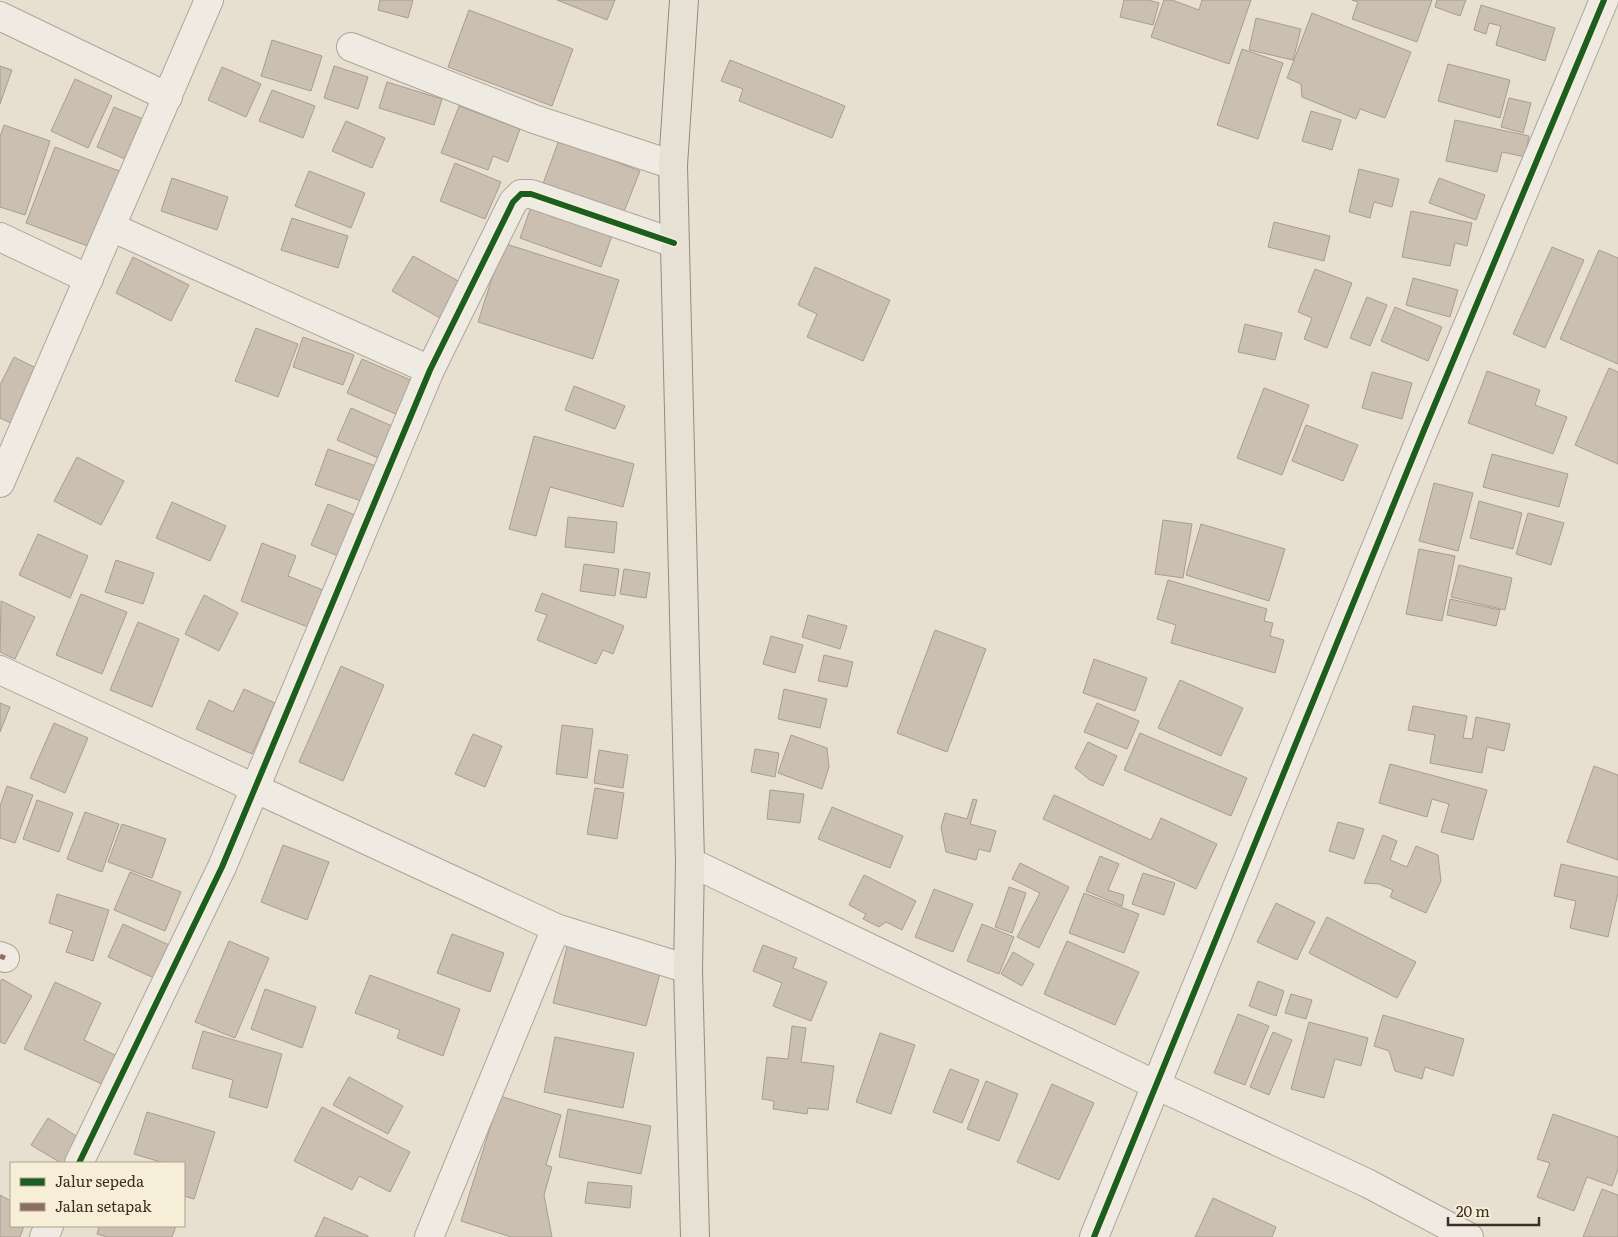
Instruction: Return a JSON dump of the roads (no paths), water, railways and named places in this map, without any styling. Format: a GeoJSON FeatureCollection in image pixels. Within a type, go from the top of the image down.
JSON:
{"type":"FeatureCollection","features":[{"type":"Feature","properties":{"kind":"main road"},"geometry":{"type":"LineString","coordinates":[[684,0],[673,165],[690,862],[688,969],[695,1237]]}},
{"type":"Feature","properties":{"kind":"street"},"geometry":{"type":"LineString","coordinates":[[0,483],[9,438],[89,279],[210,0]]}},
{"type":"Feature","properties":{"kind":"street"},"geometry":{"type":"LineString","coordinates":[[1094,1237],[1422,435],[1604,0]]}},
{"type":"Feature","properties":{"kind":"street"},"geometry":{"type":"LineString","coordinates":[[0,16],[168,96]]}},
{"type":"Feature","properties":{"kind":"street"},"geometry":{"type":"LineString","coordinates":[[351,47],[534,119],[673,165]]}},
{"type":"Feature","properties":{"kind":"street"},"geometry":{"type":"LineString","coordinates":[[79,1162],[222,867],[430,370],[513,202],[521,194],[531,194],[674,242]]}},
{"type":"Feature","properties":{"kind":"street"},"geometry":{"type":"LineString","coordinates":[[111,227],[430,370]]}},
{"type":"Feature","properties":{"kind":"street"},"geometry":{"type":"LineString","coordinates":[[0,237],[89,279]]}},
{"type":"Feature","properties":{"kind":"street"},"geometry":{"type":"LineString","coordinates":[[0,670],[556,928],[688,969]]}},
{"type":"Feature","properties":{"kind":"street"},"geometry":{"type":"LineString","coordinates":[[690,862],[1156,1085],[1367,1183],[1469,1237]]}},
{"type":"Feature","properties":{"kind":"street"},"geometry":{"type":"LineString","coordinates":[[429,1237],[556,928]]}}]}
